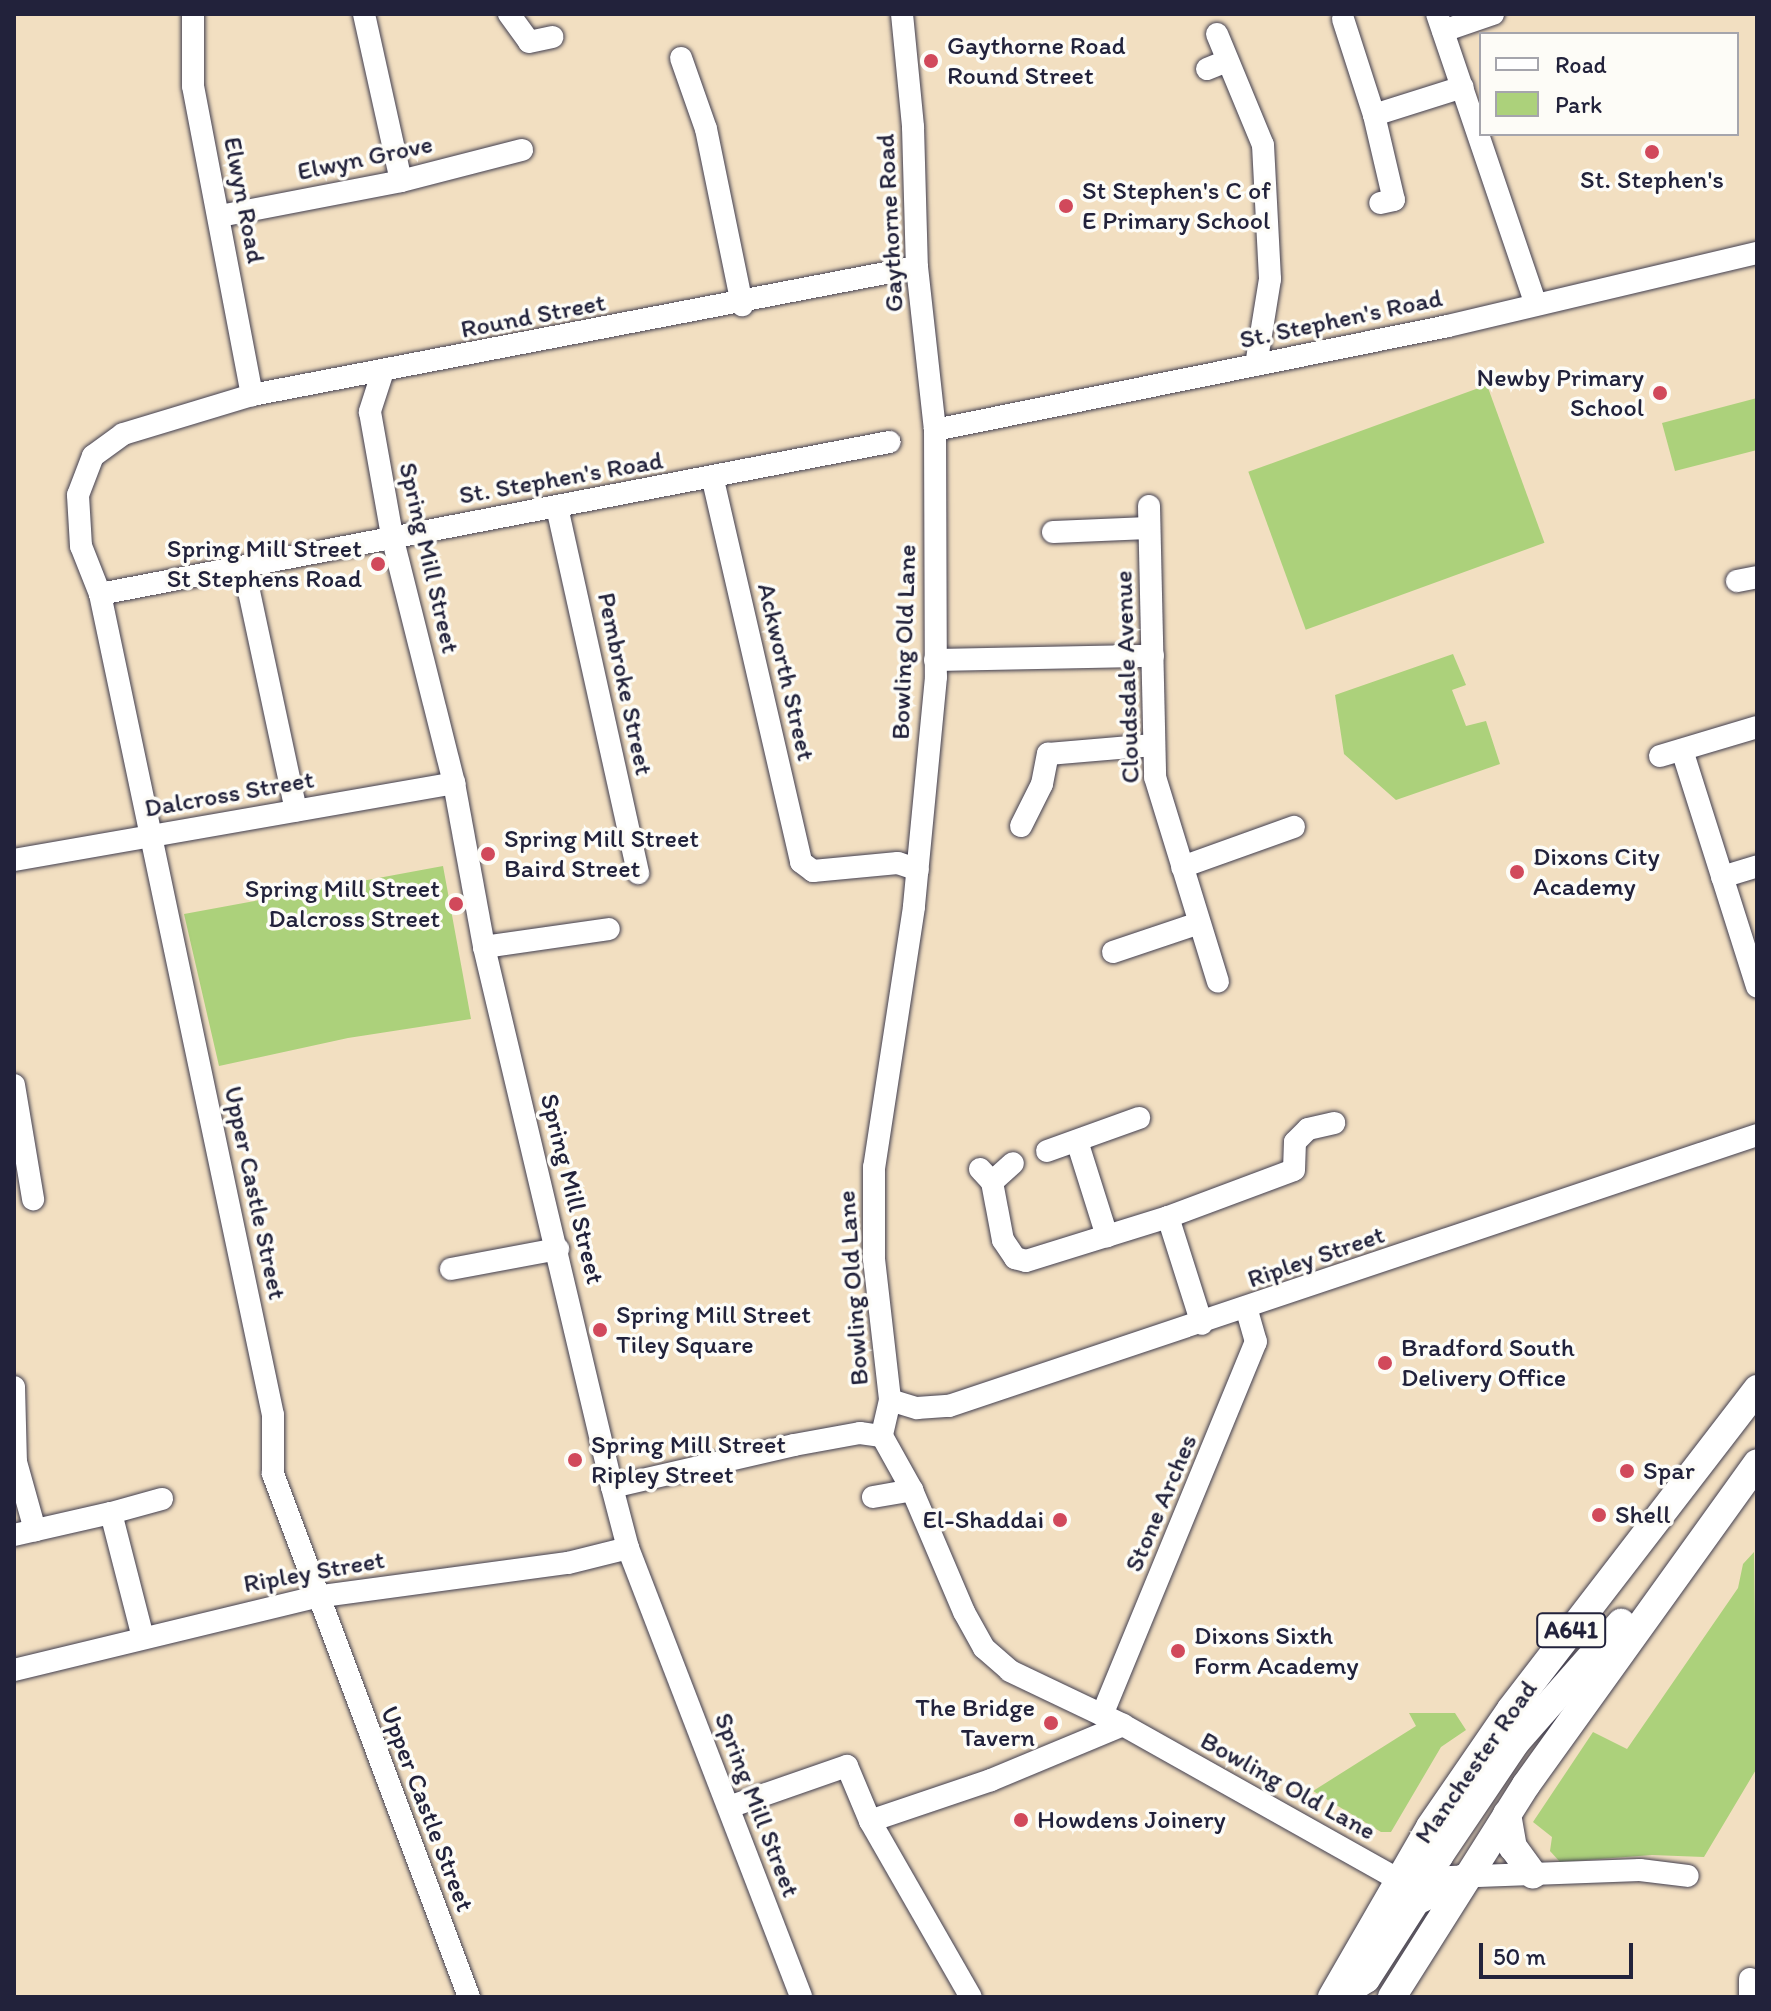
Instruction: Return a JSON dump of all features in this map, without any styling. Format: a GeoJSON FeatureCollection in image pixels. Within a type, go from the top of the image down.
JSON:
{"type":"FeatureCollection","features":[{"type":"Feature","properties":{"kind":"main road","name":"Manchester Road"},"geometry":{"type":"LineString","coordinates":[[1335,1997],[1397,1879],[1511,1709],[1757,1389]]}},
{"type":"Feature","properties":{"kind":"main road","name":"Manchester Road"},"geometry":{"type":"LineString","coordinates":[[1392,1997],[1507,1814],[1757,1463]]}},
{"type":"Feature","properties":{"kind":"main road"},"geometry":{"type":"LineString","coordinates":[[1397,1879],[1439,1856],[1516,1742],[1619,1625],[1657,1603]]}},
{"type":"Feature","properties":{"kind":"main road"},"geometry":{"type":"LineString","coordinates":[[1507,1814],[1513,1847],[1533,1875]]}},
{"type":"Feature","properties":{"kind":"main road"},"geometry":{"type":"LineString","coordinates":[[1335,1997],[1366,1979],[1416,1901],[1464,1878]]}},
{"type":"Feature","properties":{"kind":"street","name":"Elwyn Road"},"geometry":{"type":"LineString","coordinates":[[193,14],[193,86],[252,395]]}},
{"type":"Feature","properties":{"kind":"street"},"geometry":{"type":"LineString","coordinates":[[364,14],[401,181]]}},
{"type":"Feature","properties":{"kind":"street","name":"Gaythorne Road"},"geometry":{"type":"LineString","coordinates":[[902,14],[913,127],[917,267],[935,430]]}},
{"type":"Feature","properties":{"kind":"street"},"geometry":{"type":"LineString","coordinates":[[1479,135],[1440,22],[1493,14]]}},
{"type":"Feature","properties":{"kind":"street"},"geometry":{"type":"LineString","coordinates":[[507,15],[529,42],[552,37]]}},
{"type":"Feature","properties":{"kind":"street"},"geometry":{"type":"LineString","coordinates":[[1343,19],[1374,115],[1394,200],[1380,203]]}},
{"type":"Feature","properties":{"kind":"street"},"geometry":{"type":"LineString","coordinates":[[1217,34],[1217,65],[1263,145],[1270,279],[1256,365]]}},
{"type":"Feature","properties":{"kind":"street"},"geometry":{"type":"LineString","coordinates":[[681,58],[706,129],[742,305]]}},
{"type":"Feature","properties":{"kind":"street"},"geometry":{"type":"LineString","coordinates":[[1374,115],[1463,87]]}},
{"type":"Feature","properties":{"kind":"street"},"geometry":{"type":"LineString","coordinates":[[1479,136],[1536,304]]}},
{"type":"Feature","properties":{"kind":"street","name":"Elwyn Grove"},"geometry":{"type":"LineString","coordinates":[[220,216],[401,181],[522,150]]}},
{"type":"Feature","properties":{"kind":"street","name":"St. Stephen's Road"},"geometry":{"type":"LineString","coordinates":[[935,430],[1256,365],[1757,253]]}},
{"type":"Feature","properties":{"kind":"street","name":"Round Street"},"geometry":{"type":"LineString","coordinates":[[160,420],[252,395],[382,374],[742,305],[917,267]]}},
{"type":"Feature","properties":{"kind":"street","name":"Spring Mill Street"},"geometry":{"type":"LineString","coordinates":[[382,374],[370,412],[392,536],[454,783],[484,947],[612,1487],[628,1548],[801,1997]]}},
{"type":"Feature","properties":{"kind":"street","name":"Upper Castle Street"},"geometry":{"type":"LineString","coordinates":[[160,420],[123,434],[93,456],[78,495],[81,546],[100,594],[148,836],[273,1415],[273,1474],[315,1597],[469,1997]]}},
{"type":"Feature","properties":{"kind":"street","name":"Bowling Old Lane"},"geometry":{"type":"LineString","coordinates":[[935,430],[935,660],[918,870],[874,1167],[874,1259],[890,1400],[882,1436],[912,1490],[942,1570],[984,1648],[1010,1671],[1123,1725],[1397,1879]]}},
{"type":"Feature","properties":{"kind":"street","name":"St. Stephen's Road"},"geometry":{"type":"LineString","coordinates":[[100,594],[244,568],[392,536],[713,480],[889,442]]}},
{"type":"Feature","properties":{"kind":"street","name":"Ackworth Street"},"geometry":{"type":"LineString","coordinates":[[713,480],[801,862],[813,871],[898,863],[918,870]]}},
{"type":"Feature","properties":{"kind":"street","name":"Cloudsdale Avenue"},"geometry":{"type":"LineString","coordinates":[[1149,506],[1155,777],[1218,982]]}},
{"type":"Feature","properties":{"kind":"street","name":"Pembroke Street"},"geometry":{"type":"LineString","coordinates":[[557,507],[638,873]]}},
{"type":"Feature","properties":{"kind":"street"},"geometry":{"type":"LineString","coordinates":[[1053,532],[1149,528]]}},
{"type":"Feature","properties":{"kind":"street"},"geometry":{"type":"LineString","coordinates":[[244,568],[296,810]]}},
{"type":"Feature","properties":{"kind":"street"},"geometry":{"type":"LineString","coordinates":[[935,660],[1153,656]]}},
{"type":"Feature","properties":{"kind":"street"},"geometry":{"type":"LineString","coordinates":[[1757,727],[1671,753],[1722,877],[1757,986]]}},
{"type":"Feature","properties":{"kind":"street"},"geometry":{"type":"LineString","coordinates":[[1021,826],[1042,784],[1048,754],[1154,745]]}},
{"type":"Feature","properties":{"kind":"street","name":"Dalcross Street"},"geometry":{"type":"LineString","coordinates":[[14,860],[454,783]]}},
{"type":"Feature","properties":{"kind":"street"},"geometry":{"type":"LineString","coordinates":[[1182,867],[1294,827]]}},
{"type":"Feature","properties":{"kind":"street"},"geometry":{"type":"LineString","coordinates":[[1722,877],[1757,866]]}},
{"type":"Feature","properties":{"kind":"street"},"geometry":{"type":"LineString","coordinates":[[1113,952],[1199,923]]}},
{"type":"Feature","properties":{"kind":"street"},"geometry":{"type":"LineString","coordinates":[[484,947],[609,929]]}},
{"type":"Feature","properties":{"kind":"street"},"geometry":{"type":"LineString","coordinates":[[14,1085],[33,1199]]}},
{"type":"Feature","properties":{"kind":"street"},"geometry":{"type":"LineString","coordinates":[[1047,1151],[1139,1118]]}},
{"type":"Feature","properties":{"kind":"street"},"geometry":{"type":"LineString","coordinates":[[1013,1163],[986,1175],[1003,1240],[1015,1258],[1026,1261],[1302,1174],[1295,1142],[1308,1129],[1334,1123]]}},
{"type":"Feature","properties":{"kind":"street","name":"Ripley Street"},"geometry":{"type":"LineString","coordinates":[[890,1400],[917,1408],[949,1406],[1247,1310],[1757,1135]]}},
{"type":"Feature","properties":{"kind":"street"},"geometry":{"type":"LineString","coordinates":[[1077,1141],[1107,1236]]}},
{"type":"Feature","properties":{"kind":"street"},"geometry":{"type":"LineString","coordinates":[[1168,1217],[1202,1324]]}},
{"type":"Feature","properties":{"kind":"street"},"geometry":{"type":"LineString","coordinates":[[451,1269],[558,1249]]}},
{"type":"Feature","properties":{"kind":"street","name":"Stone Arches"},"geometry":{"type":"LineString","coordinates":[[1102,1715],[1256,1342],[1247,1310]]}},
{"type":"Feature","properties":{"kind":"street"},"geometry":{"type":"LineString","coordinates":[[14,1387],[16,1462],[24,1532],[162,1499]]}},
{"type":"Feature","properties":{"kind":"street"},"geometry":{"type":"LineString","coordinates":[[612,1487],[794,1445],[860,1433],[882,1436]]}},
{"type":"Feature","properties":{"kind":"street"},"geometry":{"type":"LineString","coordinates":[[873,1497],[912,1490]]}},
{"type":"Feature","properties":{"kind":"street"},"geometry":{"type":"LineString","coordinates":[[111,1513],[143,1638]]}},
{"type":"Feature","properties":{"kind":"street","name":"Ripley Street"},"geometry":{"type":"LineString","coordinates":[[14,1670],[315,1597],[568,1563],[628,1548]]}},
{"type":"Feature","properties":{"kind":"street"},"geometry":{"type":"LineString","coordinates":[[870,1821],[991,1780],[1123,1725]]}},
{"type":"Feature","properties":{"kind":"street"},"geometry":{"type":"LineString","coordinates":[[729,1807],[847,1766],[870,1821],[971,1997]]}},
{"type":"Feature","properties":{"kind":"street"},"geometry":{"type":"LineString","coordinates":[[1397,1879],[1640,1870],[1688,1876]]}},
{"type":"Feature","properties":{"kind":"green space"},"geometry":{"type":"Polygon","coordinates":[[[1487,385],[1544,543],[1306,630],[1248,472],[1487,385]]]}},
{"type":"Feature","properties":{"kind":"green space"},"geometry":{"type":"Polygon","coordinates":[[[1757,398],[1757,450],[1675,471],[1662,423],[1757,398]]]}},
{"type":"Feature","properties":{"kind":"green space"},"geometry":{"type":"Polygon","coordinates":[[[1453,654],[1466,685],[1452,690],[1466,726],[1486,721],[1500,764],[1396,800],[1344,754],[1335,695],[1453,654]]]}},
{"type":"Feature","properties":{"kind":"green space"},"geometry":{"type":"Polygon","coordinates":[[[443,866],[471,1019],[348,1038],[219,1066],[184,914],[443,866]]]}},
{"type":"Feature","properties":{"kind":"green space"},"geometry":{"type":"Polygon","coordinates":[[[1754,1552],[1757,1768],[1704,1857],[1652,1855],[1560,1862],[1550,1851],[1552,1837],[1533,1822],[1593,1732],[1627,1749],[1738,1588],[1743,1564],[1754,1552]]]}},
{"type":"Feature","properties":{"kind":"green space"},"geometry":{"type":"Polygon","coordinates":[[[1409,1713],[1455,1713],[1466,1730],[1441,1747],[1391,1832],[1381,1832],[1313,1791],[1416,1726],[1409,1713]]]}},
{"type":"Feature","properties":{"kind":"place","name":"Gaythorne Road Round Street"},"geometry":{"type":"Point","coordinates":[931,61]}},
{"type":"Feature","properties":{"kind":"place","name":"St. Stephen's"},"geometry":{"type":"Point","coordinates":[1652,152]}},
{"type":"Feature","properties":{"kind":"place","name":"St Stephen's C of E Primary School"},"geometry":{"type":"Point","coordinates":[1066,206]}},
{"type":"Feature","properties":{"kind":"place","name":"Newby Primary School"},"geometry":{"type":"Point","coordinates":[1660,393]}},
{"type":"Feature","properties":{"kind":"place","name":"Spring Mill Street St Stephens Road"},"geometry":{"type":"Point","coordinates":[378,564]}},
{"type":"Feature","properties":{"kind":"place","name":"Spring Mill Street Baird Street"},"geometry":{"type":"Point","coordinates":[488,854]}},
{"type":"Feature","properties":{"kind":"place","name":"Dixons City Academy"},"geometry":{"type":"Point","coordinates":[1517,872]}},
{"type":"Feature","properties":{"kind":"place","name":"Spring Mill Street Dalcross Street"},"geometry":{"type":"Point","coordinates":[456,904]}},
{"type":"Feature","properties":{"kind":"place","name":"Spring Mill Street Tiley Square"},"geometry":{"type":"Point","coordinates":[600,1330]}},
{"type":"Feature","properties":{"kind":"place","name":"Bradford South Delivery Office"},"geometry":{"type":"Point","coordinates":[1385,1363]}},
{"type":"Feature","properties":{"kind":"place","name":"Spring Mill Street Ripley Street"},"geometry":{"type":"Point","coordinates":[575,1460]}},
{"type":"Feature","properties":{"kind":"place","name":"Spar"},"geometry":{"type":"Point","coordinates":[1627,1471]}},
{"type":"Feature","properties":{"kind":"place","name":"Shell"},"geometry":{"type":"Point","coordinates":[1599,1515]}},
{"type":"Feature","properties":{"kind":"place","name":"El-Shaddai"},"geometry":{"type":"Point","coordinates":[1060,1520]}},
{"type":"Feature","properties":{"kind":"place","name":"Dixons Sixth Form Academy"},"geometry":{"type":"Point","coordinates":[1178,1651]}},
{"type":"Feature","properties":{"kind":"place","name":"The Bridge Tavern"},"geometry":{"type":"Point","coordinates":[1051,1723]}},
{"type":"Feature","properties":{"kind":"place","name":"Howdens Joinery"},"geometry":{"type":"Point","coordinates":[1021,1820]}}]}
